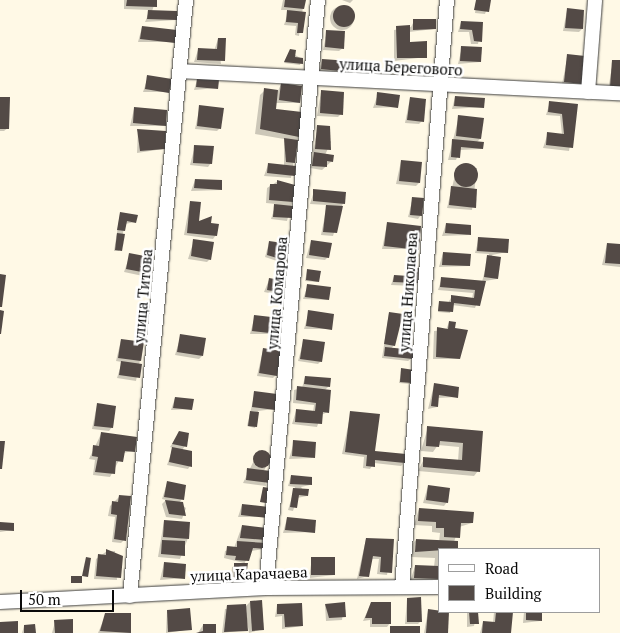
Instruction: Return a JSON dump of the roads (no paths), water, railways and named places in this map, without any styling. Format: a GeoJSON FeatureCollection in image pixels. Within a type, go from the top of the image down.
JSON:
{"type":"FeatureCollection","features":[{"type":"Feature","properties":{"kind":"street","name":"улица Титова"},"geometry":{"type":"LineString","coordinates":[[130,596],[186,0]]}},
{"type":"Feature","properties":{"kind":"street","name":"улица Комарова"},"geometry":{"type":"LineString","coordinates":[[266,588],[318,0]]}},
{"type":"Feature","properties":{"kind":"street","name":"улица Николаева"},"geometry":{"type":"LineString","coordinates":[[402,587],[447,0]]}},
{"type":"Feature","properties":{"kind":"street"},"geometry":{"type":"LineString","coordinates":[[588,92],[595,0]]}},
{"type":"Feature","properties":{"kind":"street","name":"улица Берегового"},"geometry":{"type":"LineString","coordinates":[[180,71],[620,94]]}},
{"type":"Feature","properties":{"kind":"street","name":"улица Карачаева"},"geometry":{"type":"LineString","coordinates":[[0,602],[266,588],[438,587]]}}]}
